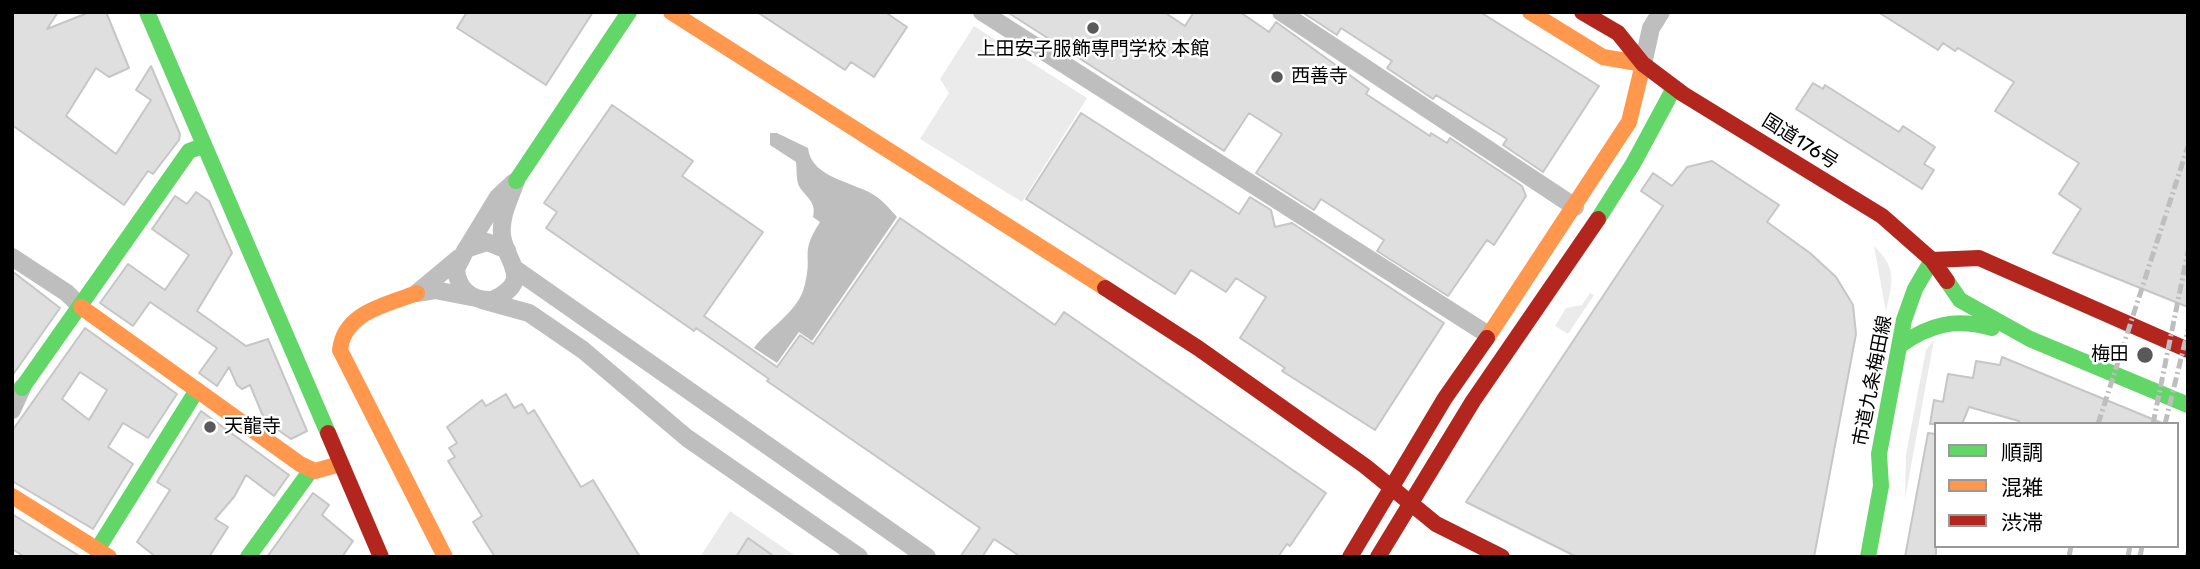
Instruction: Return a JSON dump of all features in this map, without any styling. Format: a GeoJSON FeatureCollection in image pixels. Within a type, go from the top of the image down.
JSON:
{"type":"FeatureCollection","features":[{"type":"Feature","properties":{"kind":"main road"},"geometry":{"type":"LineString","coordinates":[[146,12],[381,557]]}},
{"type":"Feature","properties":{"kind":"main road"},"geometry":{"type":"LineString","coordinates":[[516,181],[629,12]]}},
{"type":"Feature","properties":{"kind":"main road"},"geometry":{"type":"LineString","coordinates":[[671,12],[1198,348],[1365,466],[1436,524],[1502,557]]}},
{"type":"Feature","properties":{"kind":"main road","name":"国道176号"},"geometry":{"type":"LineString","coordinates":[[1530,12],[1603,57],[1643,64]]}},
{"type":"Feature","properties":{"kind":"main road","name":"国道176号"},"geometry":{"type":"LineString","coordinates":[[1582,12],[1618,33],[1643,64],[1674,88],[1882,216],[1932,260],[1960,299],[2030,339],[2188,405]]}},
{"type":"Feature","properties":{"kind":"main road"},"geometry":{"type":"LineString","coordinates":[[1350,557],[1487,334],[1575,207],[1629,122],[1643,64]]}},
{"type":"Feature","properties":{"kind":"main road"},"geometry":{"type":"LineString","coordinates":[[1378,557],[1487,378],[1551,290],[1651,136],[1674,88]]}},
{"type":"Feature","properties":{"kind":"main road"},"geometry":{"type":"LineString","coordinates":[[17,393],[81,307],[189,151],[202,146]]}},
{"type":"Feature","properties":{"kind":"main road"},"geometry":{"type":"LineString","coordinates":[[1932,260],[1979,258],[2188,350]]}},
{"type":"Feature","properties":{"kind":"main road","name":"市道九条梅田線"},"geometry":{"type":"LineString","coordinates":[[1868,557],[1881,486],[1879,454],[1899,346],[1915,289],[1932,260]]}},
{"type":"Feature","properties":{"kind":"main road"},"geometry":{"type":"LineString","coordinates":[[417,293],[353,319],[342,332],[340,350],[444,557]]}},
{"type":"Feature","properties":{"kind":"main road"},"geometry":{"type":"LineString","coordinates":[[81,307],[311,470],[328,469],[340,464]]}},
{"type":"Feature","properties":{"kind":"main road"},"geometry":{"type":"LineString","coordinates":[[1899,346],[1927,327],[1962,320],[2030,339]]}},
{"type":"Feature","properties":{"kind":"main road"},"geometry":{"type":"LineString","coordinates":[[12,496],[103,553],[197,390]]}},
{"type":"Feature","properties":{"kind":"main road"},"geometry":{"type":"LineString","coordinates":[[247,557],[311,470]]}},
{"type":"Feature","properties":{"kind":"street"},"geometry":{"type":"LineString","coordinates":[[982,12],[1487,334]]}},
{"type":"Feature","properties":{"kind":"street"},"geometry":{"type":"LineString","coordinates":[[1280,12],[1575,207]]}},
{"type":"Feature","properties":{"kind":"street"},"geometry":{"type":"LineString","coordinates":[[1643,64],[1651,28],[1661,12]]}},
{"type":"Feature","properties":{"kind":"street"},"geometry":{"type":"LineString","coordinates":[[516,181],[502,218],[502,236],[515,269],[927,557]]}},
{"type":"Feature","properties":{"kind":"street"},"geometry":{"type":"LineString","coordinates":[[515,269],[509,289],[493,300],[477,299],[457,280],[463,253],[498,197],[516,181]]}},
{"type":"Feature","properties":{"kind":"street"},"geometry":{"type":"LineString","coordinates":[[417,293],[463,253],[487,242],[507,250]]}},
{"type":"Feature","properties":{"kind":"street"},"geometry":{"type":"LineString","coordinates":[[12,257],[67,293],[81,307]]}},
{"type":"Feature","properties":{"kind":"street"},"geometry":{"type":"LineString","coordinates":[[417,293],[435,290],[529,313],[583,350],[687,438],[859,557]]}},
{"type":"Feature","properties":{"kind":"street"},"geometry":{"type":"LineString","coordinates":[[12,410],[17,393]]}},
{"type":"Feature","properties":{"kind":"shaded area"},"geometry":{"type":"Polygon","coordinates":[[[974,26],[1087,98],[1022,202],[920,139],[949,93],[940,79],[974,26]]]}},
{"type":"Feature","properties":{"kind":"shaded area"},"geometry":{"type":"Polygon","coordinates":[[[770,133],[777,133],[808,148],[817,167],[877,197],[897,217],[812,341],[799,332],[777,363],[754,348],[790,311],[802,294],[807,274],[808,248],[820,222],[813,217],[812,203],[799,186],[796,162],[770,145],[770,133]]]}},
{"type":"Feature","properties":{"kind":"shaded area"},"geometry":{"type":"Polygon","coordinates":[[[1874,246],[1890,269],[1891,284],[1886,312],[1874,246]]]}},
{"type":"Feature","properties":{"kind":"shaded area"},"geometry":{"type":"Polygon","coordinates":[[[1590,293],[1594,295],[1568,334],[1555,326],[1566,308],[1582,305],[1590,293]]]}},
{"type":"Feature","properties":{"kind":"shaded area"},"geometry":{"type":"Polygon","coordinates":[[[1934,340],[1905,499],[1906,454],[1926,350],[1934,340]]]}},
{"type":"Feature","properties":{"kind":"shaded area"},"geometry":{"type":"Polygon","coordinates":[[[730,511],[797,557],[700,557],[730,511]]]}},
{"type":"Feature","properties":{"kind":"building"},"geometry":{"type":"Polygon","coordinates":[[[12,12],[58,12],[47,29],[90,12],[106,12],[129,68],[109,77],[96,68],[66,116],[116,154],[151,100],[136,90],[151,66],[180,134],[179,140],[153,174],[148,171],[124,205],[12,125],[12,12]]]}},
{"type":"Feature","properties":{"kind":"building"},"geometry":{"type":"Polygon","coordinates":[[[467,12],[593,12],[546,85],[457,28],[467,12]]]}},
{"type":"Feature","properties":{"kind":"building"},"geometry":{"type":"Polygon","coordinates":[[[757,12],[885,12],[907,27],[874,77],[851,62],[845,70],[757,12]]]}},
{"type":"Feature","properties":{"kind":"building"},"geometry":{"type":"Polygon","coordinates":[[[1007,12],[1164,12],[1185,26],[1194,12],[1240,12],[1269,32],[1276,22],[1369,89],[1366,94],[1430,136],[1431,133],[1447,143],[1450,138],[1522,186],[1526,196],[1494,245],[1487,240],[1448,296],[1377,251],[1384,240],[1321,199],[1314,210],[1256,173],[1282,134],[1249,113],[1224,151],[1007,12]]]}},
{"type":"Feature","properties":{"kind":"building"},"geometry":{"type":"Polygon","coordinates":[[[1302,12],[1480,12],[1599,86],[1543,172],[1503,145],[1507,139],[1436,95],[1433,99],[1387,68],[1392,61],[1341,28],[1337,35],[1302,12]]]}},
{"type":"Feature","properties":{"kind":"building"},"geometry":{"type":"Polygon","coordinates":[[[1878,12],[2188,12],[2188,307],[2053,253],[2081,209],[2059,194],[2079,163],[1995,111],[2014,82],[1958,48],[1955,51],[1943,43],[1938,50],[1878,12]]]}},
{"type":"Feature","properties":{"kind":"building"},"geometry":{"type":"Polygon","coordinates":[[[1813,83],[1823,89],[1825,85],[1899,132],[1903,126],[1935,147],[1924,164],[1934,170],[1922,189],[1796,109],[1813,83]]]}},
{"type":"Feature","properties":{"kind":"building"},"geometry":{"type":"Polygon","coordinates":[[[612,105],[693,161],[682,176],[763,232],[704,316],[777,367],[800,335],[813,344],[900,218],[1055,325],[1064,312],[1326,493],[1290,546],[1287,544],[1278,557],[1021,557],[994,539],[982,557],[960,557],[980,528],[767,381],[769,379],[696,328],[694,331],[546,228],[557,212],[544,203],[612,105]]]}},
{"type":"Feature","properties":{"kind":"building"},"geometry":{"type":"Polygon","coordinates":[[[1081,113],[1239,214],[1250,197],[1271,210],[1275,227],[1292,223],[1444,323],[1375,430],[1282,371],[1285,368],[1240,338],[1266,297],[1236,278],[1226,292],[1191,270],[1175,294],[1026,199],[1081,113]]]}},
{"type":"Feature","properties":{"kind":"building"},"geometry":{"type":"Polygon","coordinates":[[[1712,161],[1779,205],[1767,222],[1810,253],[1836,277],[1853,305],[1856,334],[1814,557],[1577,557],[1466,502],[1663,206],[1641,191],[1653,173],[1672,186],[1687,167],[1712,161]]]}},
{"type":"Feature","properties":{"kind":"building"},"geometry":{"type":"Polygon","coordinates":[[[196,192],[209,201],[232,253],[197,311],[246,346],[268,339],[307,431],[291,439],[265,421],[250,385],[242,389],[237,385],[229,367],[217,386],[199,373],[217,348],[150,302],[133,326],[100,303],[128,264],[165,290],[189,255],[152,229],[175,196],[187,204],[196,192]]]}},
{"type":"Feature","properties":{"kind":"building"},"geometry":{"type":"Polygon","coordinates":[[[12,271],[60,308],[12,376],[12,271]]]}},
{"type":"Feature","properties":{"kind":"building"},"geometry":{"type":"Polygon","coordinates":[[[85,328],[177,394],[148,438],[123,423],[108,447],[133,464],[93,529],[12,481],[12,431],[85,328]],[[80,372],[62,399],[89,420],[107,390],[80,372]]]}},
{"type":"Feature","properties":{"kind":"building"},"geometry":{"type":"Polygon","coordinates":[[[2002,357],[2160,422],[2019,422],[1969,407],[1963,422],[1930,424],[1934,400],[1943,402],[1948,374],[1973,378],[1976,361],[2000,365],[2002,357]]]}},
{"type":"Feature","properties":{"kind":"building"},"geometry":{"type":"Polygon","coordinates":[[[506,394],[514,408],[522,404],[528,414],[534,410],[581,487],[593,480],[640,557],[495,557],[473,522],[482,516],[448,461],[455,457],[449,448],[457,443],[447,427],[482,400],[486,406],[506,394]]]}},
{"type":"Feature","properties":{"kind":"building"},"geometry":{"type":"Polygon","coordinates":[[[201,411],[289,475],[274,496],[246,475],[234,497],[215,519],[228,527],[209,557],[156,557],[137,542],[170,490],[157,482],[201,411]]]}},
{"type":"Feature","properties":{"kind":"building"},"geometry":{"type":"Polygon","coordinates":[[[1928,433],[1934,434],[1936,557],[1905,557],[1928,433]]]}},
{"type":"Feature","properties":{"kind":"building"},"geometry":{"type":"Polygon","coordinates":[[[313,493],[329,505],[322,515],[353,541],[342,557],[267,557],[313,493]]]}},
{"type":"Feature","properties":{"kind":"building"},"geometry":{"type":"Polygon","coordinates":[[[12,514],[81,557],[25,557],[12,549],[12,514]]]}},
{"type":"Feature","properties":{"kind":"building"},"geometry":{"type":"Polygon","coordinates":[[[748,538],[775,557],[736,557],[748,538]]]}},
{"type":"Feature","properties":{"kind":"railway"},"geometry":{"type":"LineString","coordinates":[[2099,422],[2188,146]]}},
{"type":"Feature","properties":{"kind":"railway"},"geometry":{"type":"LineString","coordinates":[[2153,422],[2188,251]]}},
{"type":"Feature","properties":{"kind":"railway"},"geometry":{"type":"LineString","coordinates":[[2165,422],[2188,330]]}},
{"type":"Feature","properties":{"kind":"railway"},"geometry":{"type":"LineString","coordinates":[[2069,557],[2071,548]]}},
{"type":"Feature","properties":{"kind":"railway"},"geometry":{"type":"LineString","coordinates":[[2128,557],[2130,548]]}},
{"type":"Feature","properties":{"kind":"railway"},"geometry":{"type":"LineString","coordinates":[[2140,557],[2142,548]]}},
{"type":"Feature","properties":{"kind":"railway"},"geometry":{"type":"LineString","coordinates":[[2187,557],[2188,552]]}},
{"type":"Feature","properties":{"kind":"traffic: fast"},"geometry":{"type":"LineString","coordinates":[[147,12],[328,433]]}},
{"type":"Feature","properties":{"kind":"traffic: fast"},"geometry":{"type":"LineString","coordinates":[[516,181],[629,12]]}},
{"type":"Feature","properties":{"kind":"traffic: fast"},"geometry":{"type":"LineString","coordinates":[[1598,219],[1633,164],[1674,88]]}},
{"type":"Feature","properties":{"kind":"traffic: fast"},"geometry":{"type":"LineString","coordinates":[[22,388],[189,151],[203,146]]}},
{"type":"Feature","properties":{"kind":"traffic: fast"},"geometry":{"type":"LineString","coordinates":[[1868,557],[1881,486],[1879,454],[1904,320],[1915,289],[1932,260]]}},
{"type":"Feature","properties":{"kind":"traffic: fast"},"geometry":{"type":"LineString","coordinates":[[1947,281],[1960,300],[2030,339],[2188,405]]}},
{"type":"Feature","properties":{"kind":"traffic: fast"},"geometry":{"type":"LineString","coordinates":[[1899,346],[1910,338],[1943,325],[1954,323],[1992,328]]}},
{"type":"Feature","properties":{"kind":"traffic: fast"},"geometry":{"type":"LineString","coordinates":[[97,550],[197,390]]}},
{"type":"Feature","properties":{"kind":"traffic: fast"},"geometry":{"type":"LineString","coordinates":[[248,557],[311,470]]}},
{"type":"Feature","properties":{"kind":"traffic: slow"},"geometry":{"type":"LineString","coordinates":[[671,12],[1105,288]]}},
{"type":"Feature","properties":{"kind":"traffic: slow"},"geometry":{"type":"LineString","coordinates":[[1530,12],[1603,57],[1643,64]]}},
{"type":"Feature","properties":{"kind":"traffic: slow"},"geometry":{"type":"LineString","coordinates":[[1487,338],[1629,122],[1643,64]]}},
{"type":"Feature","properties":{"kind":"traffic: slow"},"geometry":{"type":"LineString","coordinates":[[417,293],[380,306],[358,318],[343,337],[340,350],[445,557]]}},
{"type":"Feature","properties":{"kind":"traffic: slow"},"geometry":{"type":"LineString","coordinates":[[81,307],[300,464],[315,471],[340,464]]}},
{"type":"Feature","properties":{"kind":"traffic: slow"},"geometry":{"type":"LineString","coordinates":[[12,496],[109,557]]}},
{"type":"Feature","properties":{"kind":"traffic: jam"},"geometry":{"type":"LineString","coordinates":[[1582,12],[1618,33],[1643,64],[1683,94],[1882,216],[1932,260],[1947,281]]}},
{"type":"Feature","properties":{"kind":"traffic: jam"},"geometry":{"type":"LineString","coordinates":[[1378,557],[1473,401],[1598,219]]}},
{"type":"Feature","properties":{"kind":"traffic: jam"},"geometry":{"type":"LineString","coordinates":[[1932,260],[1979,258],[2188,350]]}},
{"type":"Feature","properties":{"kind":"traffic: jam"},"geometry":{"type":"LineString","coordinates":[[1105,288],[1198,348],[1365,466],[1436,524],[1502,557]]}},
{"type":"Feature","properties":{"kind":"traffic: jam"},"geometry":{"type":"LineString","coordinates":[[1350,557],[1445,398],[1487,338]]}},
{"type":"Feature","properties":{"kind":"traffic: jam"},"geometry":{"type":"LineString","coordinates":[[328,433],[381,557]]}},
{"type":"Feature","properties":{"kind":"place","name":"上田安子服飾専門学校 本館"},"geometry":{"type":"Point","coordinates":[1093,28]}},
{"type":"Feature","properties":{"kind":"place","name":"西善寺"},"geometry":{"type":"Point","coordinates":[1277,77]}},
{"type":"Feature","properties":{"kind":"place","name":"梅田"},"geometry":{"type":"Point","coordinates":[2145,355]}},
{"type":"Feature","properties":{"kind":"place","name":"天龍寺"},"geometry":{"type":"Point","coordinates":[210,427]}}]}
